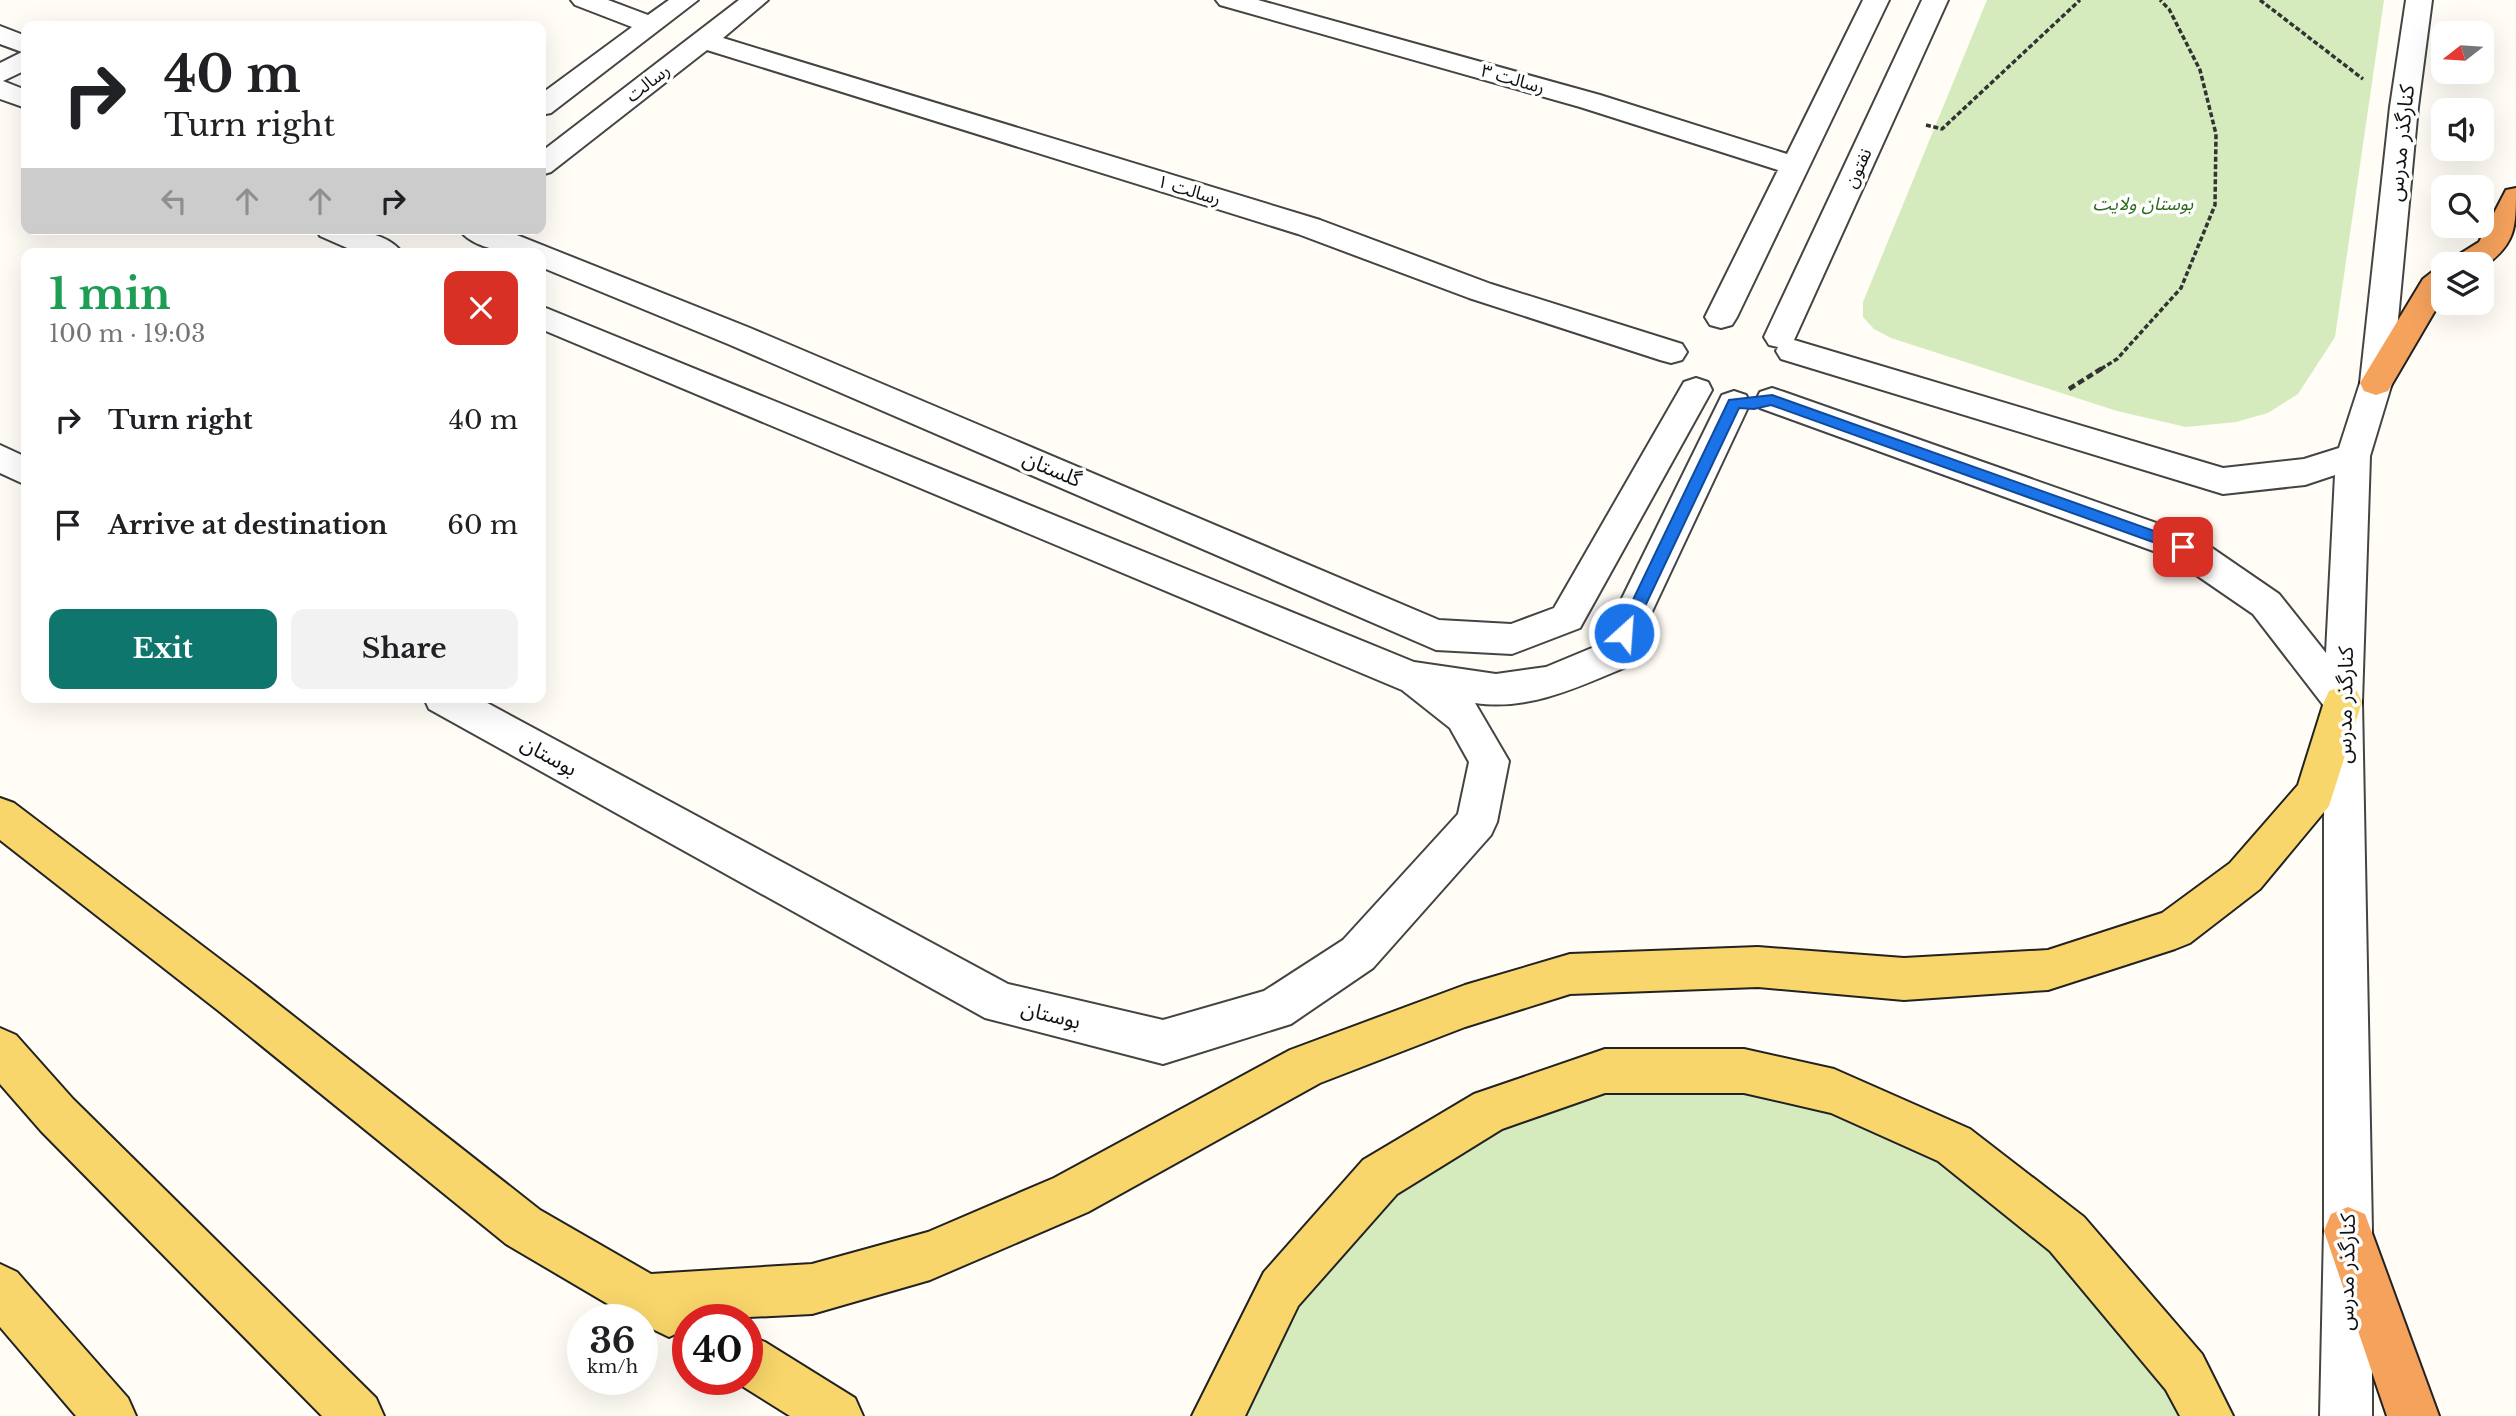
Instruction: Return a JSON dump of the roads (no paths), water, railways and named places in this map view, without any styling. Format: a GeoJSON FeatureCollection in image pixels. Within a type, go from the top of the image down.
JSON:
{"type":"FeatureCollection","features":[{"type":"Feature","properties":{"kind":"highway"},"geometry":{"type":"LineString","coordinates":[[2485,252],[2491,248],[2516,197]]}},
{"type":"Feature","properties":{"kind":"highway"},"geometry":{"type":"LineString","coordinates":[[2376,383],[2431,291]]}},
{"type":"Feature","properties":{"kind":"highway"},"geometry":{"type":"LineString","coordinates":[[2348,1231],[2413,1416]]}},
{"type":"Feature","properties":{"kind":"main road"},"geometry":{"type":"LineString","coordinates":[[0,816],[224,989],[523,1227],[669,1311],[812,1289],[930,1256],[1071,1195],[1306,1066],[1465,1006],[1570,975],[1758,967],[1904,979],[2048,970],[2175,929],[2245,876],[2315,794],[2343,702]]}},
{"type":"Feature","properties":{"kind":"main road"},"geometry":{"type":"LineString","coordinates":[[0,1050],[57,1115],[358,1416]]}},
{"type":"Feature","properties":{"kind":"main road"},"geometry":{"type":"LineString","coordinates":[[1218,1416],[1281,1289],[1380,1177],[1490,1110],[1605,1071],[1744,1070],[1834,1091],[1954,1146],[2067,1234],[2184,1372],[2207,1416]]}},
{"type":"Feature","properties":{"kind":"main road"},"geometry":{"type":"LineString","coordinates":[[0,1289],[110,1416]]}},
{"type":"Feature","properties":{"kind":"main road"},"geometry":{"type":"LineString","coordinates":[[763,1370],[836,1416]]}},
{"type":"Feature","properties":{"kind":"street"},"geometry":{"type":"LineString","coordinates":[[583,0],[652,25]]}},
{"type":"Feature","properties":{"kind":"street"},"geometry":{"type":"LineString","coordinates":[[546,103],[685,0]]}},
{"type":"Feature","properties":{"kind":"street","name":"رسالت"},"geometry":{"type":"LineString","coordinates":[[546,162],[755,0]]}},
{"type":"Feature","properties":{"kind":"street","name":"رسالت ۳"},"geometry":{"type":"LineString","coordinates":[[1229,0],[1566,94],[1795,166]]}},
{"type":"Feature","properties":{"kind":"street"},"geometry":{"type":"LineString","coordinates":[[1786,344],[1798,366],[1795,380],[1786,392],[1772,400],[1754,404],[1714,399],[1696,390],[1682,378],[1674,365],[1692,330],[1795,166],[1874,0]]}},
{"type":"Feature","properties":{"kind":"street","name":"نفتون"},"geometry":{"type":"LineString","coordinates":[[1786,344],[1883,114],[1935,0]]}},
{"type":"Feature","properties":{"kind":"street","name":"کنارگذر مدرس"},"geometry":{"type":"LineString","coordinates":[[2346,1416],[2348,1231],[2343,702],[2353,456],[2376,383],[2404,107],[2419,0]]}},
{"type":"Feature","properties":{"kind":"street"},"geometry":{"type":"LineString","coordinates":[[0,34],[21,43]]}},
{"type":"Feature","properties":{"kind":"street","name":"رسالت ۱"},"geometry":{"type":"LineString","coordinates":[[703,40],[1309,228],[1479,291],[1692,330]]}},
{"type":"Feature","properties":{"kind":"street"},"geometry":{"type":"LineString","coordinates":[[0,74],[21,62]]}},
{"type":"Feature","properties":{"kind":"street"},"geometry":{"type":"LineString","coordinates":[[0,89],[21,98]]}},
{"type":"Feature","properties":{"kind":"street"},"geometry":{"type":"LineString","coordinates":[[345,235],[374,248]]}},
{"type":"Feature","properties":{"kind":"street"},"geometry":{"type":"LineString","coordinates":[[489,235],[520,248]]}},
{"type":"Feature","properties":{"kind":"street","name":"گلستان"},"geometry":{"type":"LineString","coordinates":[[546,258],[752,341],[1436,635],[1512,639],[1567,618],[1696,390]]}},
{"type":"Feature","properties":{"kind":"street"},"geometry":{"type":"LineString","coordinates":[[546,319],[1411,677],[1496,691],[1549,682],[1613,656],[1734,403]]}},
{"type":"Feature","properties":{"kind":"street"},"geometry":{"type":"LineString","coordinates":[[1692,330],[1742,319],[1763,326],[1786,344],[2021,420],[2223,481],[2305,472],[2353,456]]}},
{"type":"Feature","properties":{"kind":"street"},"geometry":{"type":"LineString","coordinates":[[1772,400],[2183,547],[2266,604],[2343,702]]}},
{"type":"Feature","properties":{"kind":"street"},"geometry":{"type":"LineString","coordinates":[[0,458],[21,469]]}},
{"type":"Feature","properties":{"kind":"street","name":"بوستان"},"geometry":{"type":"LineString","coordinates":[[452,703],[1001,1003],[1163,1042],[1275,1009],[1358,954],[1477,822],[1489,761],[1464,716],[1411,677]]}},
{"type":"Feature","properties":{"kind":"park label","name":"بوستان ولایت"},"geometry":{"type":"Point","coordinates":[2143,204]}}]}
